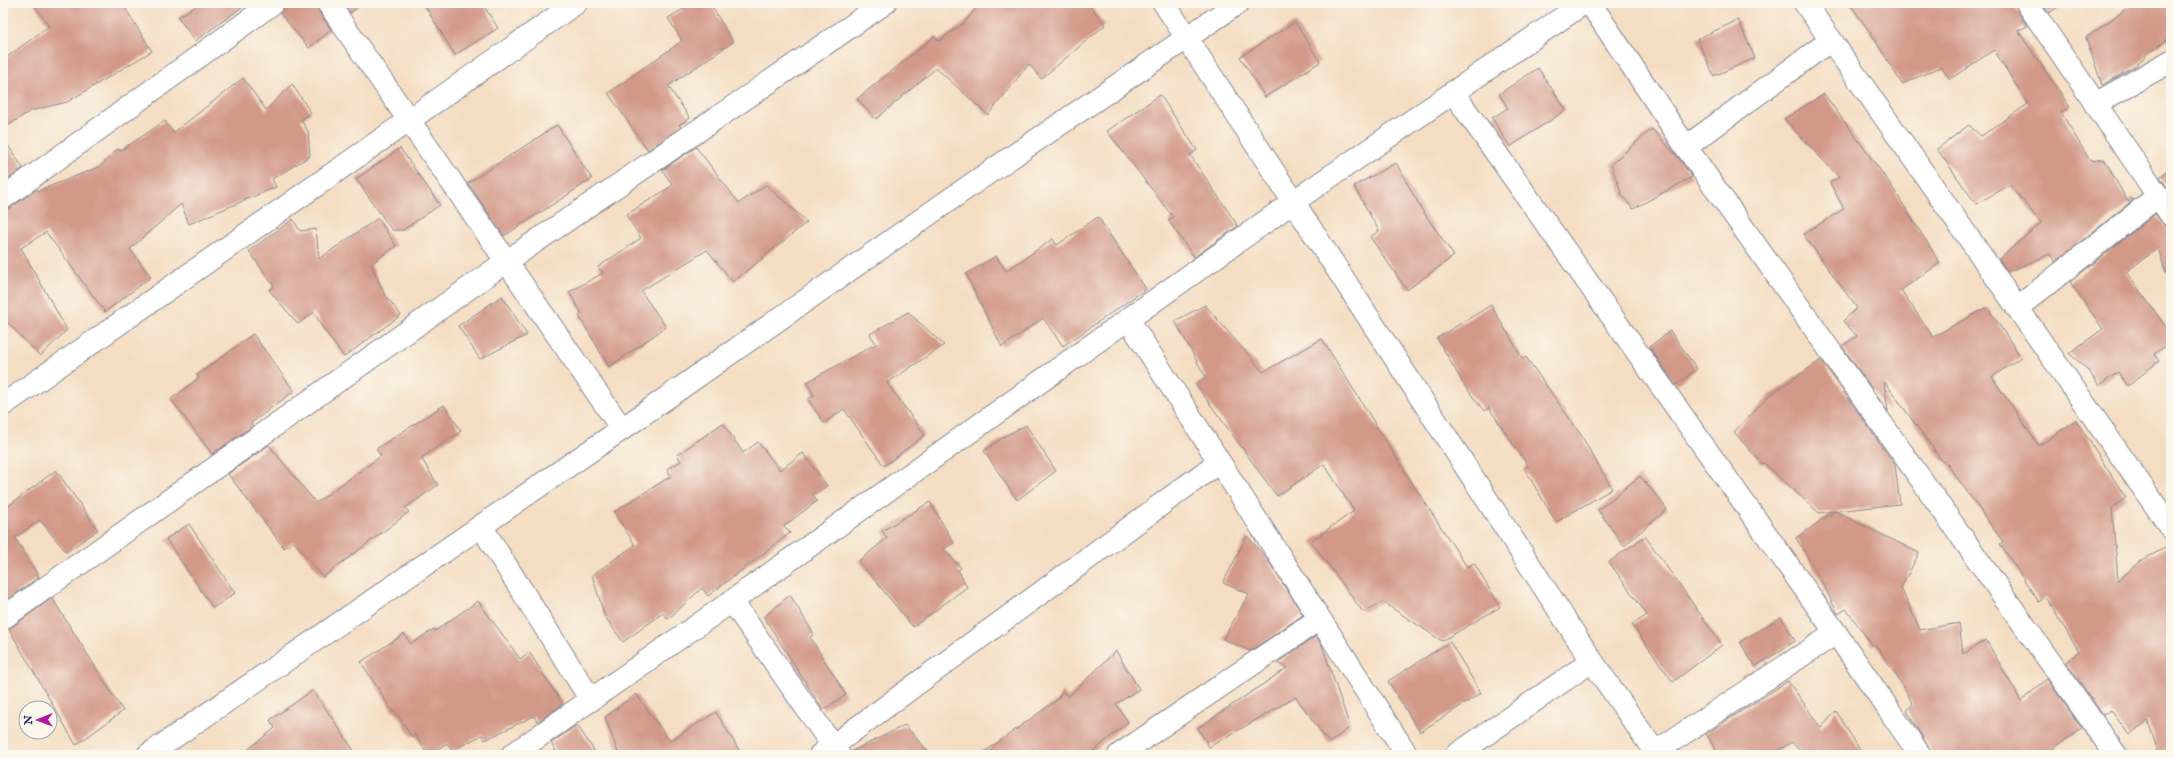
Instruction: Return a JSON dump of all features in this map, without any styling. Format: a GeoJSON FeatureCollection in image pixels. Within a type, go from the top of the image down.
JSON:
{"type":"FeatureCollection","features":[{"type":"Feature","properties":{"kind":"street"},"geometry":{"type":"LineString","coordinates":[[3,198],[273,3]]}},
{"type":"Feature","properties":{"kind":"street"},"geometry":{"type":"LineString","coordinates":[[328,3],[622,428]]}},
{"type":"Feature","properties":{"kind":"street"},"geometry":{"type":"LineString","coordinates":[[3,405],[410,121],[576,3]]}},
{"type":"Feature","properties":{"kind":"street"},"geometry":{"type":"LineString","coordinates":[[3,618],[507,261],[884,3]]}},
{"type":"Feature","properties":{"kind":"street"},"geometry":{"type":"LineString","coordinates":[[1164,3],[1592,661],[1656,754],[1836,633]]}},
{"type":"Feature","properties":{"kind":"street"},"geometry":{"type":"LineString","coordinates":[[148,755],[481,526],[975,182],[1238,3]]}},
{"type":"Feature","properties":{"kind":"street"},"geometry":{"type":"LineString","coordinates":[[512,755],[732,601],[1293,202],[1584,3]]}},
{"type":"Feature","properties":{"kind":"street"},"geometry":{"type":"LineString","coordinates":[[1590,3],[1686,147],[2116,755]]}},
{"type":"Feature","properties":{"kind":"street"},"geometry":{"type":"LineString","coordinates":[[1805,3],[2171,528]]}},
{"type":"Feature","properties":{"kind":"street"},"geometry":{"type":"LineString","coordinates":[[2027,3],[2171,215]]}},
{"type":"Feature","properties":{"kind":"street"},"geometry":{"type":"LineString","coordinates":[[1686,147],[1831,40]]}},
{"type":"Feature","properties":{"kind":"street"},"geometry":{"type":"LineString","coordinates":[[2095,104],[2171,61]]}},
{"type":"Feature","properties":{"kind":"street"},"geometry":{"type":"LineString","coordinates":[[1453,92],[1836,633],[1920,755]]}},
{"type":"Feature","properties":{"kind":"street"},"geometry":{"type":"LineString","coordinates":[[2018,308],[2158,196]]}},
{"type":"Feature","properties":{"kind":"street"},"geometry":{"type":"LineString","coordinates":[[1128,319],[1406,755]]}},
{"type":"Feature","properties":{"kind":"street"},"geometry":{"type":"LineString","coordinates":[[732,601],[831,752],[1220,462]]}},
{"type":"Feature","properties":{"kind":"street"},"geometry":{"type":"LineString","coordinates":[[481,526],[591,700]]}},
{"type":"Feature","properties":{"kind":"street"},"geometry":{"type":"LineString","coordinates":[[1119,755],[1319,619]]}},
{"type":"Feature","properties":{"kind":"street"},"geometry":{"type":"LineString","coordinates":[[1456,755],[1592,661]]}},
{"type":"Feature","properties":{"kind":"building"},"geometry":{"type":"Polygon","coordinates":[[[33,3],[122,3],[152,51],[67,102],[30,111],[3,129],[3,60],[49,26],[33,3]]]}},
{"type":"Feature","properties":{"kind":"building"},"geometry":{"type":"Polygon","coordinates":[[[201,3],[248,3],[195,41],[178,17],[201,3]]]}},
{"type":"Feature","properties":{"kind":"building"},"geometry":{"type":"Polygon","coordinates":[[[285,3],[316,3],[318,10],[331,30],[309,48],[280,13],[284,8],[285,3]]]}},
{"type":"Feature","properties":{"kind":"building"},"geometry":{"type":"Polygon","coordinates":[[[343,3],[363,3],[350,13],[343,3]]]}},
{"type":"Feature","properties":{"kind":"building"},"geometry":{"type":"Polygon","coordinates":[[[423,3],[482,3],[498,28],[455,55],[423,3]]]}},
{"type":"Feature","properties":{"kind":"building"},"geometry":{"type":"Polygon","coordinates":[[[694,3],[710,3],[733,42],[668,86],[690,118],[679,125],[681,127],[648,150],[608,93],[682,41],[668,18],[694,3]]]}},
{"type":"Feature","properties":{"kind":"building"},"geometry":{"type":"Polygon","coordinates":[[[980,3],[1088,3],[1105,25],[1041,79],[1029,64],[988,115],[936,68],[876,119],[857,99],[935,36],[939,41],[965,22],[980,3]]]}},
{"type":"Feature","properties":{"kind":"building"},"geometry":{"type":"Polygon","coordinates":[[[1849,3],[2015,3],[2017,10],[2027,26],[2018,31],[2070,107],[2061,112],[2090,161],[2104,159],[2128,202],[2132,198],[2133,200],[2055,262],[2050,254],[2008,272],[1999,259],[2041,223],[2010,185],[1976,204],[1937,149],[1969,125],[1981,136],[2028,104],[1994,50],[1950,79],[1941,67],[1902,84],[1870,32],[1849,3]]]}},
{"type":"Feature","properties":{"kind":"building"},"geometry":{"type":"Polygon","coordinates":[[[2042,3],[2064,3],[2049,13],[2042,3]]]}},
{"type":"Feature","properties":{"kind":"building"},"geometry":{"type":"Polygon","coordinates":[[[2134,3],[2171,3],[2171,37],[2145,55],[2146,57],[2134,67],[2102,85],[2086,38],[2134,3]]]}},
{"type":"Feature","properties":{"kind":"building"},"geometry":{"type":"Polygon","coordinates":[[[1738,20],[1755,58],[1714,76],[1697,39],[1738,20]]]}},
{"type":"Feature","properties":{"kind":"building"},"geometry":{"type":"Polygon","coordinates":[[[1295,22],[1320,62],[1265,97],[1240,57],[1295,22]]]}},
{"type":"Feature","properties":{"kind":"building"},"geometry":{"type":"Polygon","coordinates":[[[1538,68],[1566,110],[1510,147],[1492,118],[1508,108],[1499,94],[1538,68]]]}},
{"type":"Feature","properties":{"kind":"building"},"geometry":{"type":"Polygon","coordinates":[[[243,78],[266,110],[292,84],[311,113],[301,120],[308,131],[310,156],[272,179],[276,187],[189,224],[181,204],[130,249],[151,277],[105,312],[46,232],[21,248],[67,330],[40,356],[3,318],[3,210],[10,208],[37,189],[38,191],[99,167],[118,149],[120,151],[165,121],[173,133],[243,78]]]}},
{"type":"Feature","properties":{"kind":"building"},"geometry":{"type":"Polygon","coordinates":[[[1824,94],[1891,185],[1940,263],[1901,290],[1933,337],[1987,307],[2021,357],[1992,377],[2039,446],[2076,420],[2126,498],[2112,508],[2118,581],[2140,561],[2171,545],[2171,755],[2159,755],[2148,721],[2129,735],[2111,710],[2103,715],[2066,662],[2079,651],[2045,597],[2039,602],[2000,544],[2003,542],[1945,461],[1943,462],[1884,381],[1888,412],[1842,346],[1857,336],[1843,321],[1857,308],[1803,234],[1844,209],[1830,183],[1839,177],[1784,119],[1824,94]]]}},
{"type":"Feature","properties":{"kind":"building"},"geometry":{"type":"Polygon","coordinates":[[[1160,95],[1197,150],[1190,155],[1238,226],[1194,257],[1168,220],[1173,217],[1107,131],[1160,95]]]}},
{"type":"Feature","properties":{"kind":"building"},"geometry":{"type":"Polygon","coordinates":[[[557,125],[592,179],[504,236],[468,183],[557,125]]]}},
{"type":"Feature","properties":{"kind":"building"},"geometry":{"type":"Polygon","coordinates":[[[1652,129],[1677,156],[1692,177],[1633,209],[1622,195],[1611,164],[1652,129]]]}},
{"type":"Feature","properties":{"kind":"building"},"geometry":{"type":"Polygon","coordinates":[[[3,138],[23,168],[3,183],[3,138]]]}},
{"type":"Feature","properties":{"kind":"building"},"geometry":{"type":"Polygon","coordinates":[[[696,147],[739,203],[766,185],[807,222],[733,282],[707,250],[641,291],[666,327],[609,367],[579,316],[582,314],[569,292],[603,273],[598,267],[641,238],[626,215],[673,185],[662,170],[696,147]]]}},
{"type":"Feature","properties":{"kind":"building"},"geometry":{"type":"Polygon","coordinates":[[[400,148],[440,205],[403,230],[392,230],[356,179],[400,148]]]}},
{"type":"Feature","properties":{"kind":"building"},"geometry":{"type":"Polygon","coordinates":[[[1396,163],[1422,210],[1454,256],[1407,290],[1370,237],[1379,231],[1354,186],[1396,163]]]}},
{"type":"Feature","properties":{"kind":"building"},"geometry":{"type":"Polygon","coordinates":[[[2171,168],[2171,193],[2160,177],[2171,168]]]}},
{"type":"Feature","properties":{"kind":"building"},"geometry":{"type":"Polygon","coordinates":[[[2155,214],[2165,226],[2171,227],[2171,272],[2166,273],[2158,248],[2126,272],[2171,334],[2171,342],[2154,354],[2159,361],[2128,386],[2118,372],[2099,386],[2087,369],[2069,353],[2103,329],[2070,282],[2155,214]]]}},
{"type":"Feature","properties":{"kind":"building"},"geometry":{"type":"Polygon","coordinates":[[[1098,217],[1146,289],[1063,346],[1043,318],[1002,347],[966,274],[996,256],[1006,271],[1053,239],[1057,245],[1098,217]]]}},
{"type":"Feature","properties":{"kind":"building"},"geometry":{"type":"Polygon","coordinates":[[[378,218],[396,246],[371,264],[385,295],[401,315],[344,357],[322,327],[314,312],[298,324],[269,290],[274,286],[249,251],[293,219],[300,231],[316,229],[319,259],[378,218]]]}},
{"type":"Feature","properties":{"kind":"building"},"geometry":{"type":"Polygon","coordinates":[[[502,296],[527,335],[480,359],[458,326],[502,296]]]}},
{"type":"Feature","properties":{"kind":"building"},"geometry":{"type":"Polygon","coordinates":[[[1205,305],[1263,372],[1322,339],[1414,486],[1467,567],[1474,563],[1500,607],[1442,641],[1383,602],[1363,612],[1311,541],[1354,511],[1324,464],[1277,496],[1196,385],[1206,378],[1175,321],[1205,305]]]}},
{"type":"Feature","properties":{"kind":"building"},"geometry":{"type":"Polygon","coordinates":[[[1491,305],[1523,359],[1526,357],[1581,435],[1612,489],[1556,522],[1524,468],[1528,466],[1489,408],[1484,411],[1464,385],[1437,338],[1491,305]]]}},
{"type":"Feature","properties":{"kind":"building"},"geometry":{"type":"Polygon","coordinates":[[[908,312],[944,345],[887,383],[925,435],[884,466],[844,409],[824,423],[808,399],[814,396],[807,382],[876,344],[870,334],[908,312]]]}},
{"type":"Feature","properties":{"kind":"building"},"geometry":{"type":"Polygon","coordinates":[[[1670,331],[1697,369],[1676,385],[1649,347],[1670,331]]]}},
{"type":"Feature","properties":{"kind":"building"},"geometry":{"type":"Polygon","coordinates":[[[253,334],[294,391],[251,423],[253,426],[212,454],[171,399],[199,378],[197,375],[253,334]]]}},
{"type":"Feature","properties":{"kind":"building"},"geometry":{"type":"Polygon","coordinates":[[[1821,360],[1895,465],[1900,504],[1819,513],[1764,463],[1762,464],[1734,432],[1771,394],[1821,360]]]}},
{"type":"Feature","properties":{"kind":"building"},"geometry":{"type":"Polygon","coordinates":[[[444,405],[461,431],[421,458],[438,485],[405,508],[409,512],[323,577],[294,542],[284,548],[228,474],[269,445],[316,503],[381,456],[376,449],[444,405]]]}},
{"type":"Feature","properties":{"kind":"building"},"geometry":{"type":"Polygon","coordinates":[[[723,423],[743,453],[758,442],[780,470],[803,453],[827,486],[813,495],[817,501],[784,526],[790,533],[708,596],[702,588],[668,619],[663,613],[623,642],[605,617],[592,575],[635,545],[614,512],[671,476],[667,469],[681,461],[677,455],[723,423]]]}},
{"type":"Feature","properties":{"kind":"building"},"geometry":{"type":"Polygon","coordinates":[[[1026,425],[1056,471],[1017,500],[984,451],[1005,436],[1026,425]]]}},
{"type":"Feature","properties":{"kind":"building"},"geometry":{"type":"Polygon","coordinates":[[[56,470],[98,530],[66,552],[40,520],[15,538],[39,577],[3,603],[3,510],[56,470]]]}},
{"type":"Feature","properties":{"kind":"building"},"geometry":{"type":"Polygon","coordinates":[[[1640,476],[1667,509],[1624,546],[1598,510],[1640,476]]]}},
{"type":"Feature","properties":{"kind":"building"},"geometry":{"type":"Polygon","coordinates":[[[930,502],[954,543],[944,549],[961,568],[958,570],[967,587],[913,627],[859,561],[887,538],[882,531],[930,502]]]}},
{"type":"Feature","properties":{"kind":"building"},"geometry":{"type":"Polygon","coordinates":[[[1835,511],[1919,553],[1901,588],[1920,630],[1959,623],[1963,654],[1986,640],[2021,701],[2047,679],[2082,729],[2043,755],[1933,755],[1907,711],[1913,704],[1895,673],[1875,644],[1873,646],[1846,609],[1838,614],[1822,582],[1796,538],[1835,511]]]}},
{"type":"Feature","properties":{"kind":"building"},"geometry":{"type":"Polygon","coordinates":[[[189,524],[235,593],[213,608],[166,539],[189,524]]]}},
{"type":"Feature","properties":{"kind":"building"},"geometry":{"type":"Polygon","coordinates":[[[1247,536],[1267,559],[1303,615],[1250,651],[1223,639],[1249,594],[1223,583],[1247,536]]]}},
{"type":"Feature","properties":{"kind":"building"},"geometry":{"type":"Polygon","coordinates":[[[1645,536],[1722,645],[1673,682],[1632,625],[1647,615],[1609,562],[1645,536]]]}},
{"type":"Feature","properties":{"kind":"building"},"geometry":{"type":"Polygon","coordinates":[[[790,595],[814,634],[810,637],[846,695],[823,710],[764,617],[790,595]]]}},
{"type":"Feature","properties":{"kind":"building"},"geometry":{"type":"Polygon","coordinates":[[[52,598],[123,711],[76,745],[58,714],[58,700],[50,700],[9,629],[52,598]]]}},
{"type":"Feature","properties":{"kind":"building"},"geometry":{"type":"Polygon","coordinates":[[[478,601],[520,659],[529,652],[563,704],[537,722],[534,716],[485,740],[482,735],[452,751],[447,743],[428,755],[415,735],[412,737],[395,711],[393,712],[361,662],[404,634],[411,644],[434,629],[435,631],[478,601]]]}},
{"type":"Feature","properties":{"kind":"building"},"geometry":{"type":"Polygon","coordinates":[[[1781,617],[1795,641],[1755,667],[1740,642],[1781,617]]]}},
{"type":"Feature","properties":{"kind":"building"},"geometry":{"type":"Polygon","coordinates":[[[1316,636],[1322,645],[1350,727],[1329,743],[1296,697],[1209,747],[1198,728],[1287,668],[1277,663],[1316,636]]]}},
{"type":"Feature","properties":{"kind":"building"},"geometry":{"type":"Polygon","coordinates":[[[1450,642],[1481,693],[1420,732],[1388,681],[1450,642]]]}},
{"type":"Feature","properties":{"kind":"building"},"geometry":{"type":"Polygon","coordinates":[[[1116,651],[1139,689],[1116,704],[1128,722],[1089,755],[980,755],[1057,700],[1062,691],[1068,697],[1116,651]]]}},
{"type":"Feature","properties":{"kind":"building"},"geometry":{"type":"Polygon","coordinates":[[[1788,681],[1821,728],[1836,711],[1863,755],[1796,755],[1800,751],[1792,742],[1771,755],[1719,755],[1706,734],[1788,681]]]}},
{"type":"Feature","properties":{"kind":"building"},"geometry":{"type":"Polygon","coordinates":[[[313,690],[357,755],[241,755],[275,728],[270,720],[313,690]]]}},
{"type":"Feature","properties":{"kind":"building"},"geometry":{"type":"Polygon","coordinates":[[[636,694],[670,741],[716,712],[742,755],[619,755],[605,717],[636,694]]]}},
{"type":"Feature","properties":{"kind":"building"},"geometry":{"type":"Polygon","coordinates":[[[577,725],[597,755],[558,755],[551,743],[577,725]]]}},
{"type":"Feature","properties":{"kind":"building"},"geometry":{"type":"Polygon","coordinates":[[[905,725],[931,755],[851,755],[851,752],[905,725]]]}}]}
